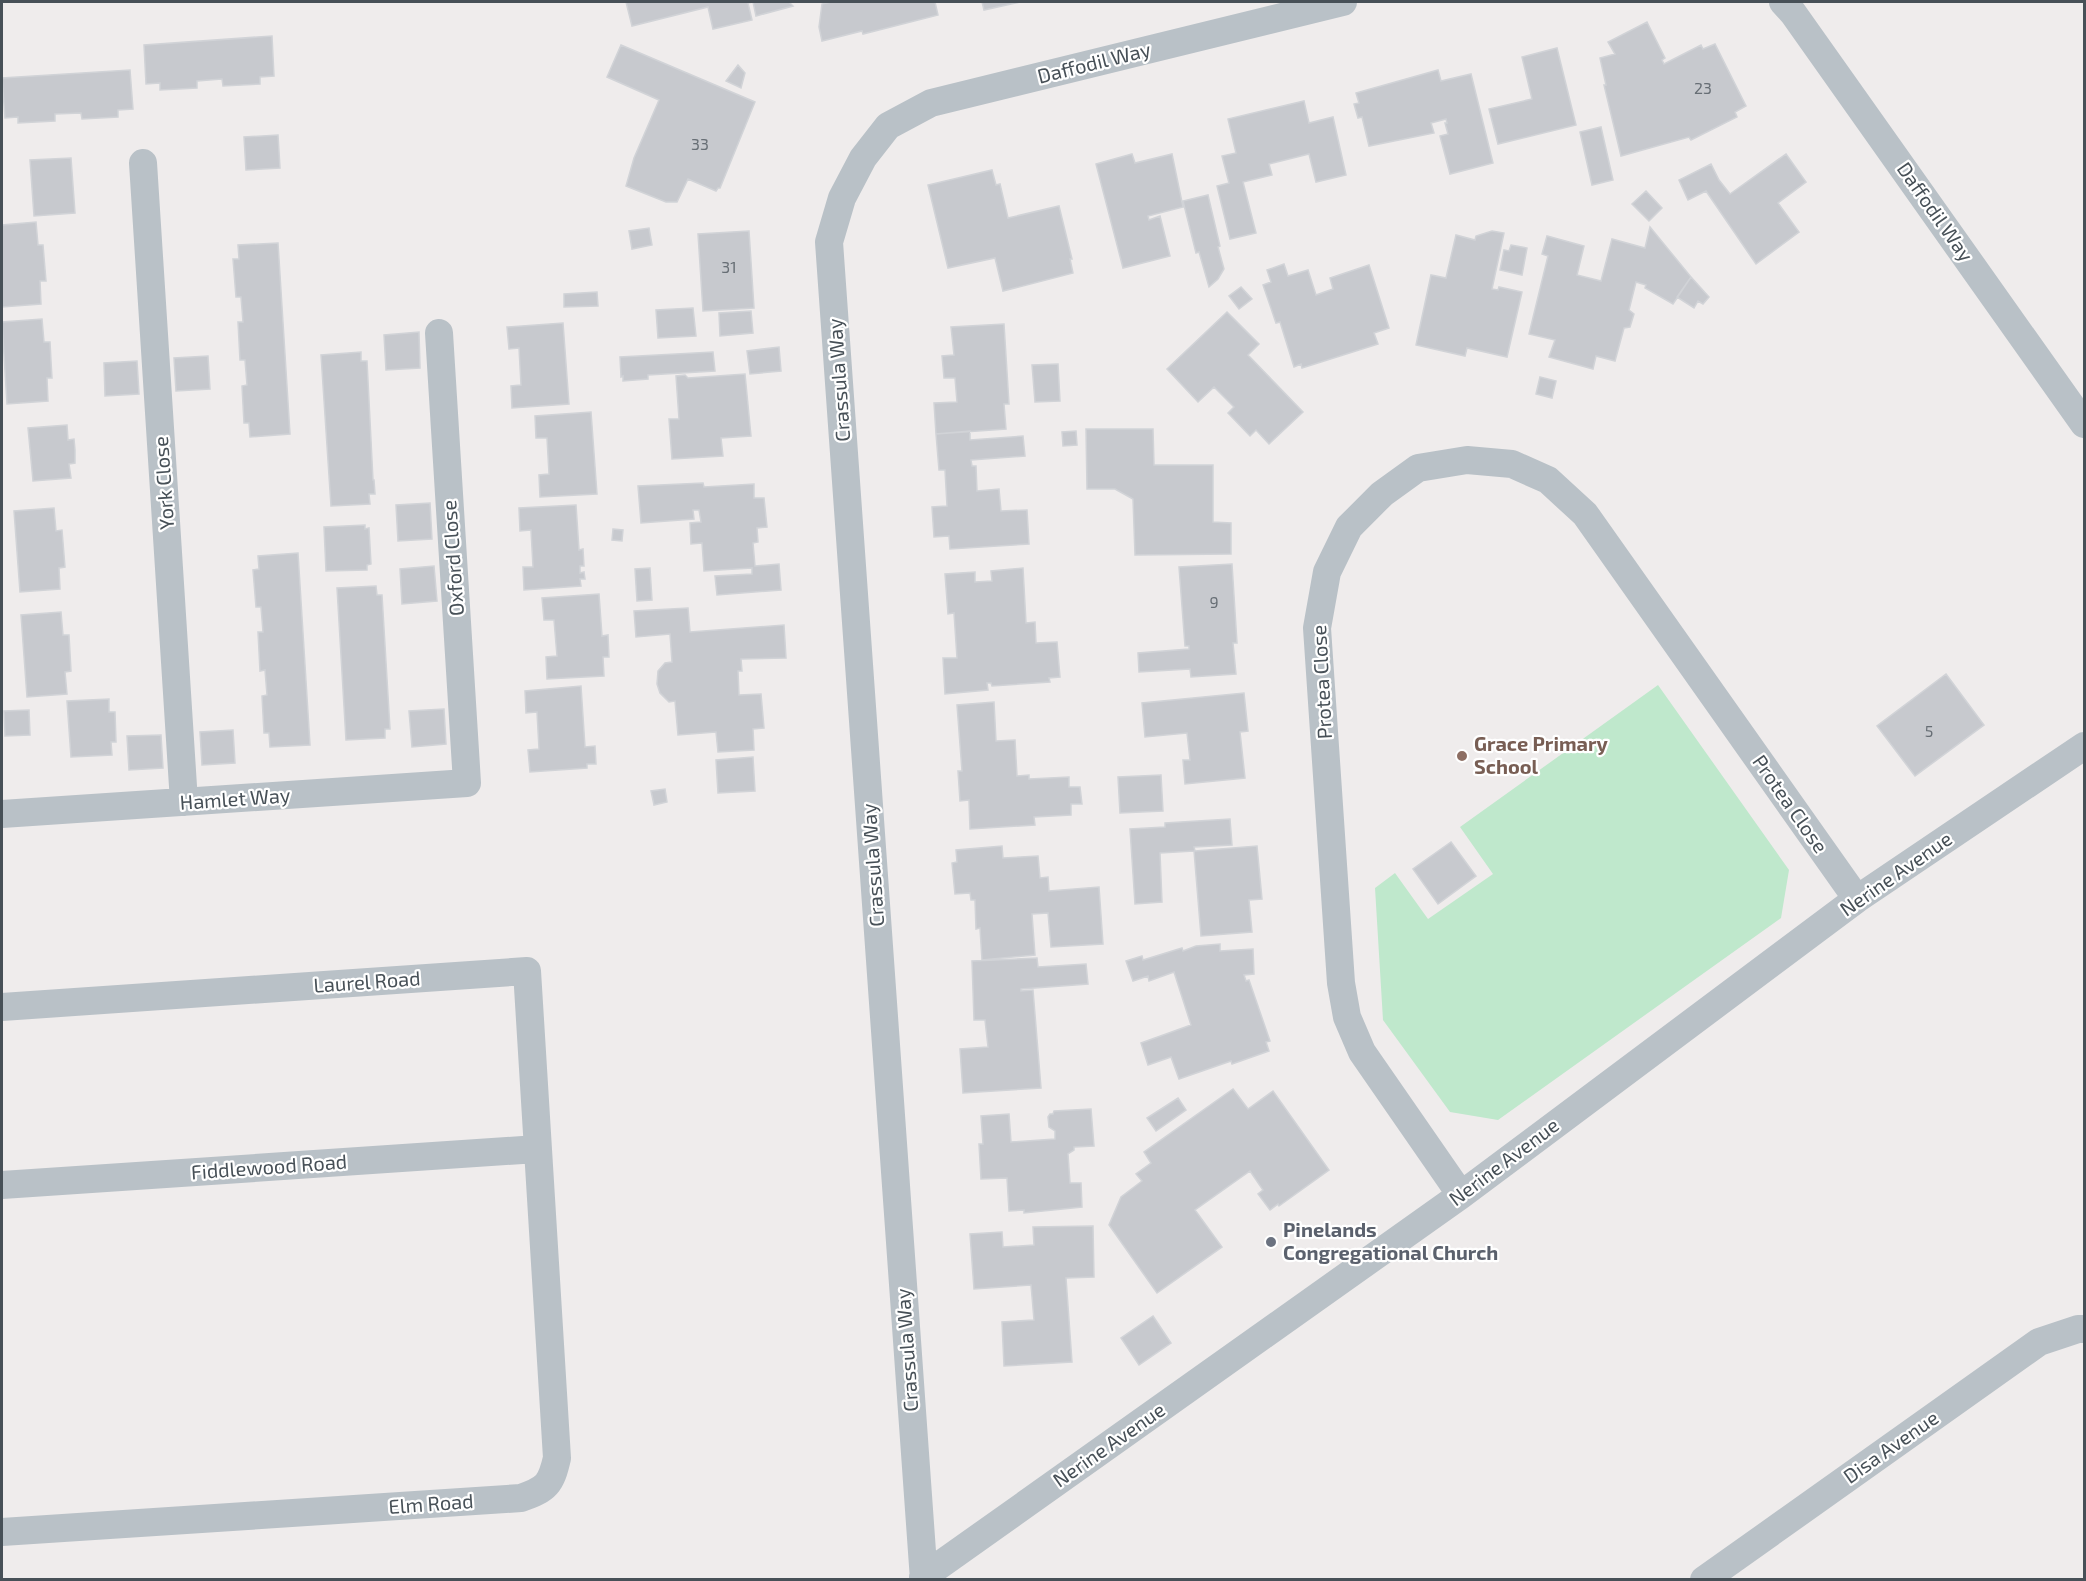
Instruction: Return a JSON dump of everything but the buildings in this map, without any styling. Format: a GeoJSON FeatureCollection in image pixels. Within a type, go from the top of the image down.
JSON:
{"type":"FeatureCollection","features":[{"type":"Feature","properties":{"kind":"street","name":"Daffodil Way"},"geometry":{"type":"LineString","coordinates":[[863,158],[888,126],[931,103],[1343,2]]}},
{"type":"Feature","properties":{"kind":"street","name":"Daffodil Way"},"geometry":{"type":"LineString","coordinates":[[1783,2],[2085,424]]}},
{"type":"Feature","properties":{"kind":"street","name":"Crassula Way"},"geometry":{"type":"LineString","coordinates":[[863,158],[842,198],[829,242],[924,1578]]}},
{"type":"Feature","properties":{"kind":"street","name":"York Close"},"geometry":{"type":"LineString","coordinates":[[143,163],[184,802]]}},
{"type":"Feature","properties":{"kind":"street","name":"Oxford Close"},"geometry":{"type":"LineString","coordinates":[[439,333],[467,783]]}},
{"type":"Feature","properties":{"kind":"street","name":"Protea Close"},"geometry":{"type":"LineString","coordinates":[[1461,1195],[1362,1052],[1347,1017],[1341,983],[1317,628],[1327,572],[1348,526],[1382,494],[1418,468],[1467,460],[1512,464],[1548,480],[1585,514],[1857,899]]}},
{"type":"Feature","properties":{"kind":"street","name":"Nerine Avenue"},"geometry":{"type":"LineString","coordinates":[[924,1578],[1461,1195],[1857,899],[2085,746]]}},
{"type":"Feature","properties":{"kind":"street","name":"Hamlet Way"},"geometry":{"type":"LineString","coordinates":[[2,814],[467,783]]}},
{"type":"Feature","properties":{"kind":"street","name":"Laurel Road"},"geometry":{"type":"LineString","coordinates":[[2,1006],[527,971],[538,1163]]}},
{"type":"Feature","properties":{"kind":"street","name":"Fiddlewood Road"},"geometry":{"type":"LineString","coordinates":[[2,1185],[538,1163]]}},
{"type":"Feature","properties":{"kind":"street","name":"Elm Road"},"geometry":{"type":"LineString","coordinates":[[2,1532],[509,1499],[540,1491],[552,1477],[557,1458],[538,1163]]}},
{"type":"Feature","properties":{"kind":"street","name":"Disa Avenue"},"geometry":{"type":"LineString","coordinates":[[1704,1580],[2039,1341],[2085,1329]]}},
{"type":"Feature","properties":{"kind":"green space"},"geometry":{"type":"Polygon","coordinates":[[[1658,685],[1789,870],[1781,918],[1498,1120],[1450,1112],[1383,1020],[1375,888],[1395,873],[1428,919],[1493,874],[1460,827],[1658,685]]]}},
{"type":"Feature","properties":{"kind":"place","name":"Grace Primary School"},"geometry":{"type":"Point","coordinates":[1462,756]}},
{"type":"Feature","properties":{"kind":"place","name":"Pinelands Congregational Church"},"geometry":{"type":"Point","coordinates":[1271,1242]}}]}
